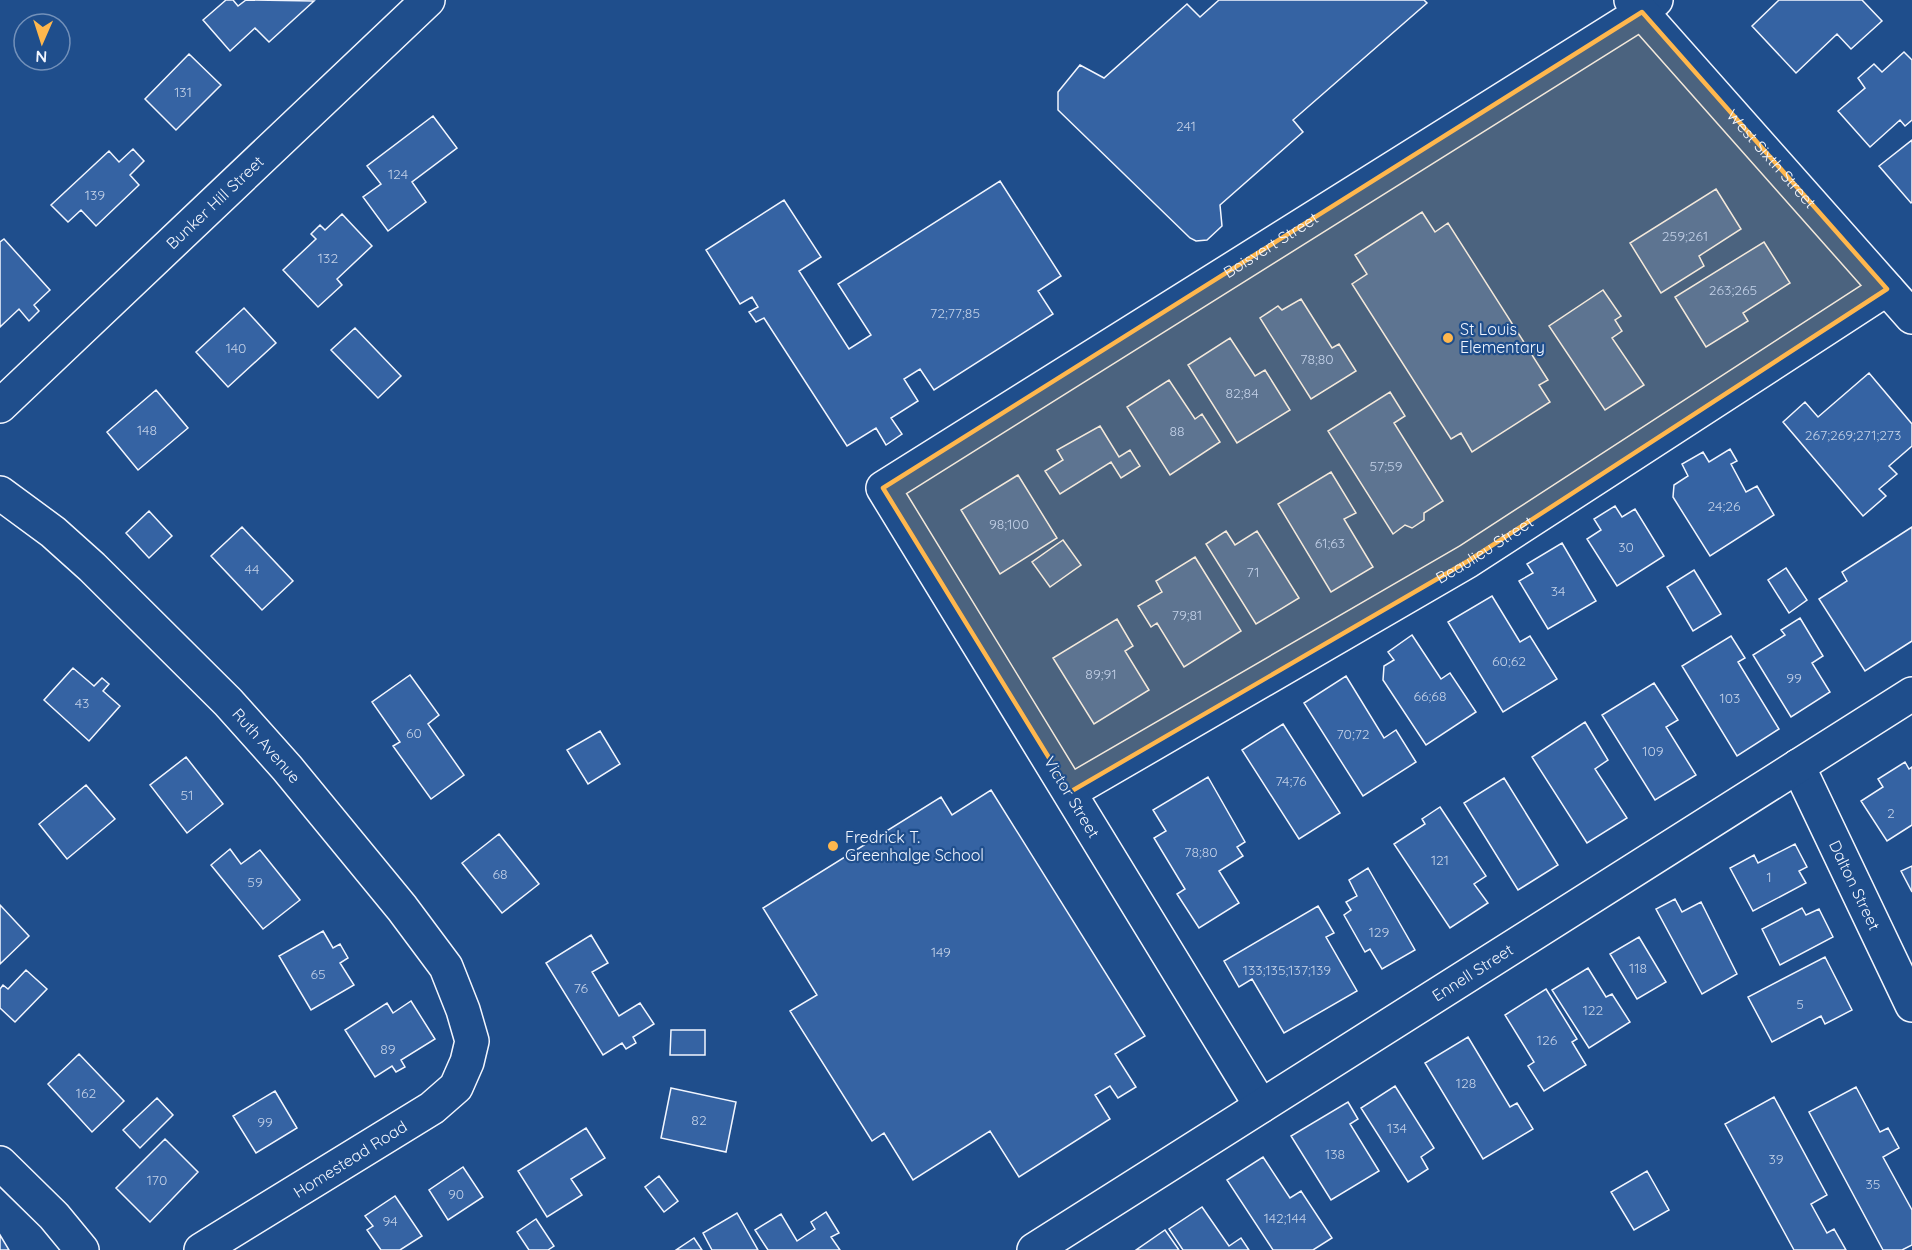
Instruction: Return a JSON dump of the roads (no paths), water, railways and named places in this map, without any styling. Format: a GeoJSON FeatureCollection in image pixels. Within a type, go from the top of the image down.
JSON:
{"type":"FeatureCollection","features":[{"type":"Feature","properties":{"kind":"street","name":"Bunker Hill Street"},"geometry":{"type":"LineString","coordinates":[[0,406],[428,0]]}},
{"type":"Feature","properties":{"kind":"street","name":"West Sixth Street"},"geometry":{"type":"LineString","coordinates":[[1643,4],[1912,317]]}},
{"type":"Feature","properties":{"kind":"street","name":"Boisvert Street"},"geometry":{"type":"LineString","coordinates":[[883,488],[1643,4]]}},
{"type":"Feature","properties":{"kind":"street","name":"Beaulieu Street"},"geometry":{"type":"LineString","coordinates":[[1070,792],[1468,561],[1887,289]]}},
{"type":"Feature","properties":{"kind":"street","name":"Victor Street"},"geometry":{"type":"LineString","coordinates":[[883,488],[1261,1106]]}},
{"type":"Feature","properties":{"kind":"street","name":"Ruth Avenue"},"geometry":{"type":"LineString","coordinates":[[0,493],[53,532],[92,567],[228,702],[287,768],[402,908],[446,967],[463,1010],[472,1041],[471,1045]]}},
{"type":"Feature","properties":{"kind":"street","name":"Ennell Street"},"geometry":{"type":"LineString","coordinates":[[1034,1250],[1912,694]]}},
{"type":"Feature","properties":{"kind":"street","name":"Dalton Street"},"geometry":{"type":"LineString","coordinates":[[1798,766],[1912,1005]]}},
{"type":"Feature","properties":{"kind":"street","name":"Homestead Road"},"geometry":{"type":"LineString","coordinates":[[201,1250],[432,1108],[456,1087],[467,1062],[471,1045]]}},
{"type":"Feature","properties":{"kind":"street"},"geometry":{"type":"LineString","coordinates":[[0,1163],[54,1216],[82,1250]]}},
{"type":"Feature","properties":{"kind":"place","name":"St Louis Elementary"},"geometry":{"type":"Point","coordinates":[1448,338]}},
{"type":"Feature","properties":{"kind":"place","name":"Fredrick T. Greenhalge School"},"geometry":{"type":"Point","coordinates":[833,846]}}]}
